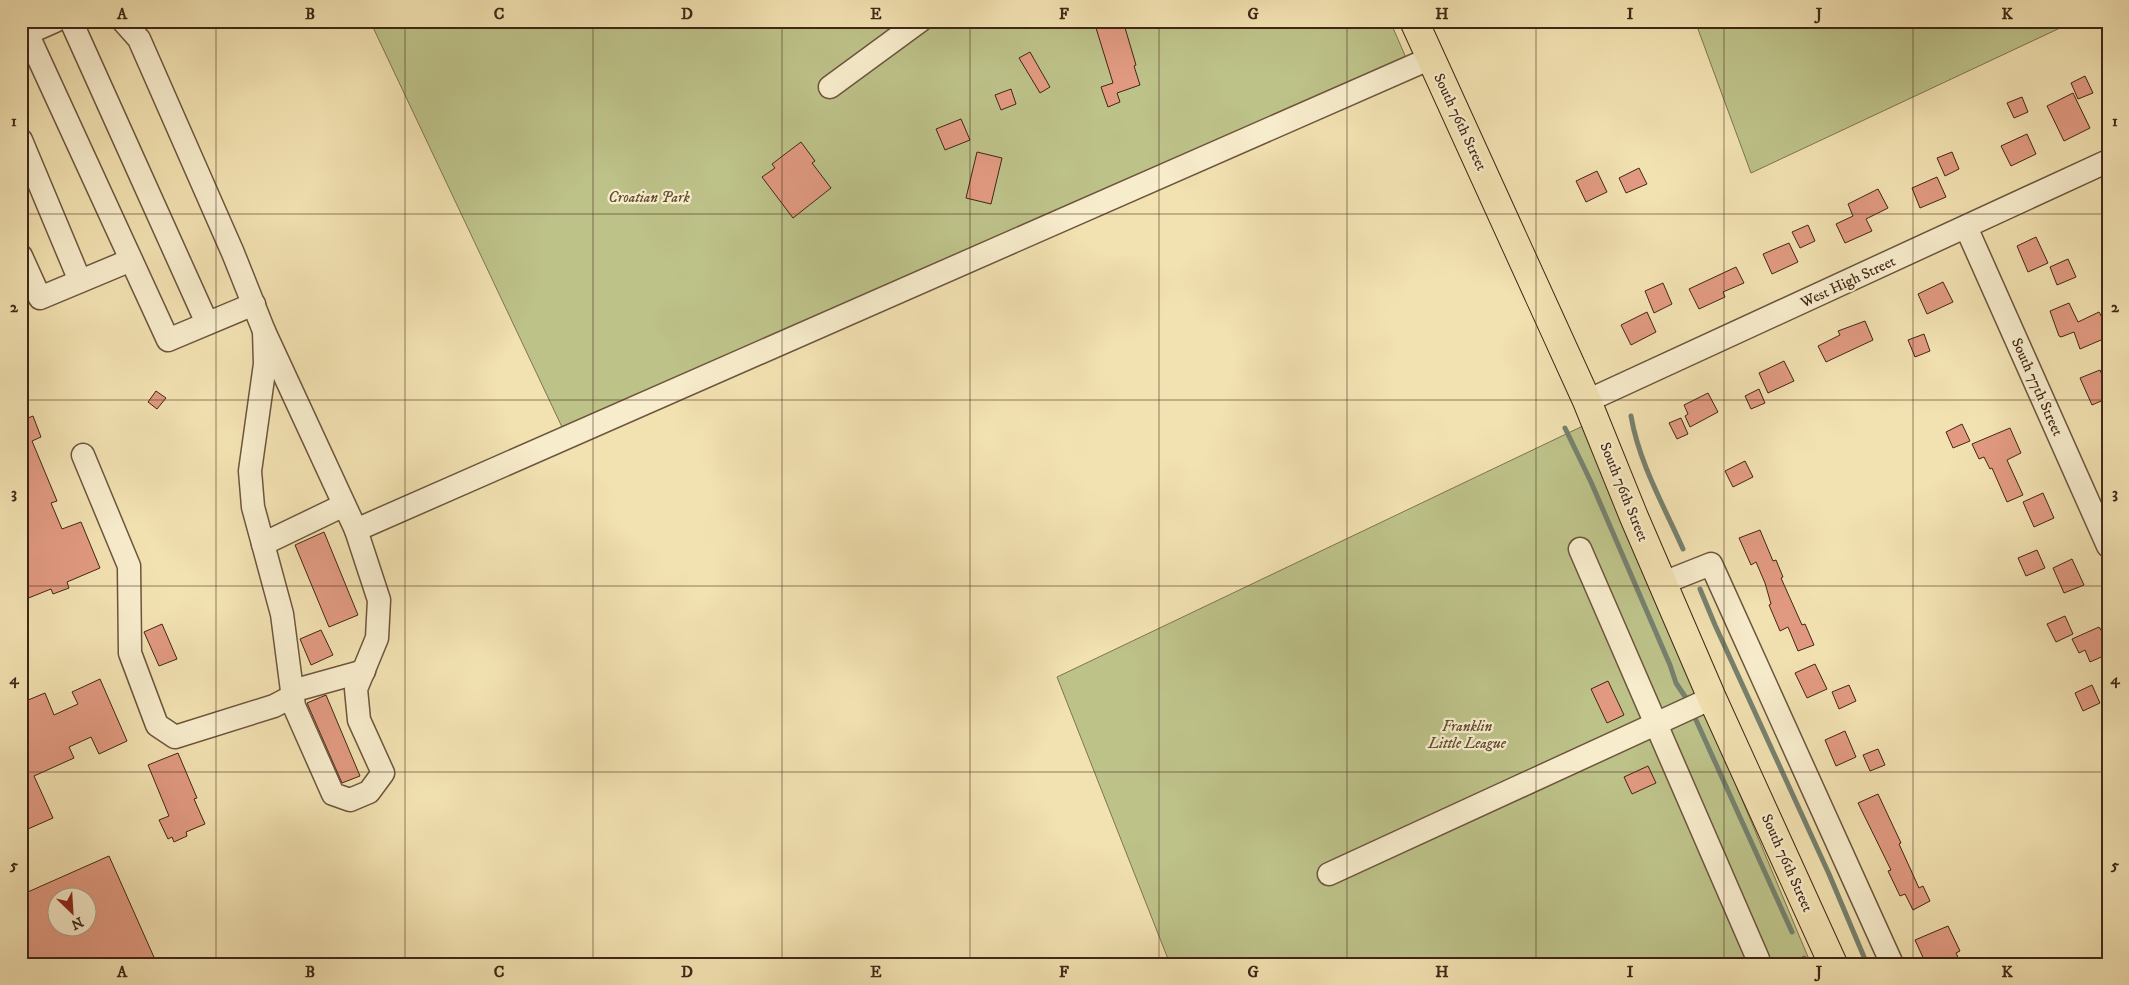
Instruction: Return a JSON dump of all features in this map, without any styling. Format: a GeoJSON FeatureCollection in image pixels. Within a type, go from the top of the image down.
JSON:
{"type":"FeatureCollection","features":[{"type":"Feature","properties":{"kind":"main road","name":"South 76th Street"},"geometry":{"type":"LineString","coordinates":[[1414,21],[1588,401],[1634,517],[1712,698],[1833,964]]}},
{"type":"Feature","properties":{"kind":"street"},"geometry":{"type":"LineString","coordinates":[[54,21],[24,34],[168,340],[254,304]]}},
{"type":"Feature","properties":{"kind":"street"},"geometry":{"type":"LineString","coordinates":[[71,21],[207,323]]}},
{"type":"Feature","properties":{"kind":"street"},"geometry":{"type":"LineString","coordinates":[[123,21],[139,39],[233,253],[264,330],[356,530],[379,600],[377,638],[356,689],[359,720],[383,773],[369,792],[350,800],[333,794],[294,706],[282,614],[253,507],[250,471],[265,364],[264,330]]}},
{"type":"Feature","properties":{"kind":"street"},"geometry":{"type":"LineString","coordinates":[[830,87],[920,21]]}},
{"type":"Feature","properties":{"kind":"street"},"geometry":{"type":"LineString","coordinates":[[356,530],[1431,58]]}},
{"type":"Feature","properties":{"kind":"street"},"geometry":{"type":"LineString","coordinates":[[21,140],[80,281]]}},
{"type":"Feature","properties":{"kind":"street","name":"West High Street"},"geometry":{"type":"LineString","coordinates":[[1588,401],[2108,162]]}},
{"type":"Feature","properties":{"kind":"street","name":"South 77th Street"},"geometry":{"type":"LineString","coordinates":[[1966,227],[2108,546]]}},
{"type":"Feature","properties":{"kind":"street"},"geometry":{"type":"LineString","coordinates":[[21,256],[40,298],[131,260]]}},
{"type":"Feature","properties":{"kind":"street"},"geometry":{"type":"LineString","coordinates":[[83,455],[130,566],[130,653],[157,725],[175,737],[274,706],[293,693],[364,671]]}},
{"type":"Feature","properties":{"kind":"street"},"geometry":{"type":"LineString","coordinates":[[263,544],[344,505]]}},
{"type":"Feature","properties":{"kind":"street"},"geometry":{"type":"LineString","coordinates":[[1580,549],[1758,959]]}},
{"type":"Feature","properties":{"kind":"street"},"geometry":{"type":"LineString","coordinates":[[1663,584],[1711,564],[1892,964]]}},
{"type":"Feature","properties":{"kind":"street"},"geometry":{"type":"LineString","coordinates":[[1329,874],[1712,698]]}},
{"type":"Feature","properties":{"kind":"green space","name":"Croatian Park"},"geometry":{"type":"Polygon","coordinates":[[[370,21],[1390,21],[1407,60],[562,427],[370,21]]]}},
{"type":"Feature","properties":{"kind":"green space"},"geometry":{"type":"Polygon","coordinates":[[[1695,21],[2075,21],[1751,173],[1695,21]]]}},
{"type":"Feature","properties":{"kind":"green space","name":"Franklin Little League"},"geometry":{"type":"Polygon","coordinates":[[[1585,425],[1811,964],[1170,964],[1057,677],[1585,425]]]}},
{"type":"Feature","properties":{"kind":"building"},"geometry":{"type":"Polygon","coordinates":[[[1123,21],[1140,85],[1117,93],[1120,102],[1108,107],[1101,87],[1113,83],[1096,28],[1123,21]]]}},
{"type":"Feature","properties":{"kind":"building"},"geometry":{"type":"Polygon","coordinates":[[[1030,52],[1050,87],[1040,93],[1019,58],[1030,52]]]}},
{"type":"Feature","properties":{"kind":"building"},"geometry":{"type":"Polygon","coordinates":[[[2085,76],[2093,93],[2078,99],[2071,83],[2085,76]]]}},
{"type":"Feature","properties":{"kind":"building"},"geometry":{"type":"Polygon","coordinates":[[[1011,89],[1016,104],[1001,110],[995,95],[1011,89]]]}},
{"type":"Feature","properties":{"kind":"building"},"geometry":{"type":"Polygon","coordinates":[[[2073,93],[2090,128],[2064,141],[2047,106],[2073,93]]]}},
{"type":"Feature","properties":{"kind":"building"},"geometry":{"type":"Polygon","coordinates":[[[2022,97],[2028,112],[2014,118],[2007,103],[2022,97]]]}},
{"type":"Feature","properties":{"kind":"building"},"geometry":{"type":"Polygon","coordinates":[[[961,119],[970,140],[945,150],[936,129],[961,119]]]}},
{"type":"Feature","properties":{"kind":"building"},"geometry":{"type":"Polygon","coordinates":[[[2027,134],[2036,154],[2011,166],[2001,146],[2027,134]]]}},
{"type":"Feature","properties":{"kind":"building"},"geometry":{"type":"Polygon","coordinates":[[[801,142],[815,161],[812,163],[831,188],[793,218],[762,177],[775,168],[772,164],[801,142]]]}},
{"type":"Feature","properties":{"kind":"building"},"geometry":{"type":"Polygon","coordinates":[[[977,152],[1002,158],[991,204],[966,198],[977,152]]]}},
{"type":"Feature","properties":{"kind":"building"},"geometry":{"type":"Polygon","coordinates":[[[1952,152],[1959,169],[1945,176],[1937,158],[1952,152]]]}},
{"type":"Feature","properties":{"kind":"building"},"geometry":{"type":"Polygon","coordinates":[[[1639,168],[1647,184],[1626,193],[1619,178],[1639,168]]]}},
{"type":"Feature","properties":{"kind":"building"},"geometry":{"type":"Polygon","coordinates":[[[1597,171],[1607,192],[1586,202],[1576,181],[1597,171]]]}},
{"type":"Feature","properties":{"kind":"building"},"geometry":{"type":"Polygon","coordinates":[[[1937,177],[1946,197],[1920,208],[1912,188],[1937,177]]]}},
{"type":"Feature","properties":{"kind":"building"},"geometry":{"type":"Polygon","coordinates":[[[1878,189],[1888,208],[1866,219],[1872,231],[1845,243],[1836,224],[1853,216],[1848,204],[1878,189]]]}},
{"type":"Feature","properties":{"kind":"building"},"geometry":{"type":"Polygon","coordinates":[[[1808,225],[1815,241],[1800,248],[1792,232],[1808,225]]]}},
{"type":"Feature","properties":{"kind":"building"},"geometry":{"type":"Polygon","coordinates":[[[2036,237],[2048,263],[2028,272],[2017,246],[2036,237]]]}},
{"type":"Feature","properties":{"kind":"building"},"geometry":{"type":"Polygon","coordinates":[[[1789,243],[1798,262],[1772,274],[1763,254],[1789,243]]]}},
{"type":"Feature","properties":{"kind":"building"},"geometry":{"type":"Polygon","coordinates":[[[2068,259],[2076,277],[2057,285],[2050,267],[2068,259]]]}},
{"type":"Feature","properties":{"kind":"building"},"geometry":{"type":"Polygon","coordinates":[[[1736,267],[1744,283],[1723,292],[1725,297],[1699,309],[1689,289],[1736,267]]]}},
{"type":"Feature","properties":{"kind":"building"},"geometry":{"type":"Polygon","coordinates":[[[1943,282],[1953,302],[1927,314],[1918,294],[1943,282]]]}},
{"type":"Feature","properties":{"kind":"building"},"geometry":{"type":"Polygon","coordinates":[[[1663,283],[1672,304],[1654,313],[1645,291],[1663,283]]]}},
{"type":"Feature","properties":{"kind":"building"},"geometry":{"type":"Polygon","coordinates":[[[2069,303],[2078,322],[2099,312],[2108,328],[2108,337],[2080,349],[2074,332],[2059,336],[2050,311],[2069,303]]]}},
{"type":"Feature","properties":{"kind":"building"},"geometry":{"type":"Polygon","coordinates":[[[1647,312],[1656,332],[1631,345],[1621,325],[1647,312]]]}},
{"type":"Feature","properties":{"kind":"building"},"geometry":{"type":"Polygon","coordinates":[[[1865,321],[1873,340],[1826,362],[1818,346],[1840,335],[1838,331],[1865,321]]]}},
{"type":"Feature","properties":{"kind":"building"},"geometry":{"type":"Polygon","coordinates":[[[1924,334],[1930,351],[1915,357],[1908,340],[1924,334]]]}},
{"type":"Feature","properties":{"kind":"building"},"geometry":{"type":"Polygon","coordinates":[[[1784,361],[1794,381],[1768,393],[1759,373],[1784,361]]]}},
{"type":"Feature","properties":{"kind":"building"},"geometry":{"type":"Polygon","coordinates":[[[2100,370],[2105,382],[2108,380],[2108,398],[2092,405],[2080,378],[2100,370]]]}},
{"type":"Feature","properties":{"kind":"building"},"geometry":{"type":"Polygon","coordinates":[[[1759,389],[1765,403],[1751,409],[1745,396],[1759,389]]]}},
{"type":"Feature","properties":{"kind":"building"},"geometry":{"type":"Polygon","coordinates":[[[156,391],[166,398],[157,409],[148,402],[156,391]]]}},
{"type":"Feature","properties":{"kind":"building"},"geometry":{"type":"Polygon","coordinates":[[[1708,393],[1718,412],[1690,427],[1685,416],[1688,414],[1684,405],[1708,393]]]}},
{"type":"Feature","properties":{"kind":"building"},"geometry":{"type":"Polygon","coordinates":[[[33,416],[41,437],[32,441],[57,501],[51,503],[62,529],[81,522],[100,568],[67,582],[69,588],[53,594],[51,589],[21,601],[21,417],[23,420],[33,416]]]}},
{"type":"Feature","properties":{"kind":"building"},"geometry":{"type":"Polygon","coordinates":[[[1681,418],[1688,434],[1677,439],[1669,423],[1681,418]]]}},
{"type":"Feature","properties":{"kind":"building"},"geometry":{"type":"Polygon","coordinates":[[[1962,424],[1970,441],[1953,448],[1946,432],[1962,424]]]}},
{"type":"Feature","properties":{"kind":"building"},"geometry":{"type":"Polygon","coordinates":[[[2010,428],[2021,453],[2007,460],[2023,495],[2007,502],[1992,468],[1990,469],[1984,457],[1979,459],[1972,444],[2010,428]]]}},
{"type":"Feature","properties":{"kind":"building"},"geometry":{"type":"Polygon","coordinates":[[[1745,461],[1753,477],[1733,487],[1725,471],[1745,461]]]}},
{"type":"Feature","properties":{"kind":"building"},"geometry":{"type":"Polygon","coordinates":[[[2043,493],[2054,518],[2034,527],[2023,502],[2043,493]]]}},
{"type":"Feature","properties":{"kind":"building"},"geometry":{"type":"Polygon","coordinates":[[[1760,530],[1773,561],[1776,560],[1783,577],[1781,578],[1802,625],[1805,624],[1814,645],[1798,651],[1788,627],[1780,631],[1769,605],[1771,604],[1765,583],[1756,562],[1751,565],[1739,538],[1760,530]]]}},
{"type":"Feature","properties":{"kind":"building"},"geometry":{"type":"Polygon","coordinates":[[[324,532],[358,615],[329,627],[295,545],[324,532]]]}},
{"type":"Feature","properties":{"kind":"building"},"geometry":{"type":"Polygon","coordinates":[[[2037,550],[2045,568],[2026,576],[2018,558],[2037,550]]]}},
{"type":"Feature","properties":{"kind":"building"},"geometry":{"type":"Polygon","coordinates":[[[2072,559],[2084,585],[2064,593],[2053,568],[2072,559]]]}},
{"type":"Feature","properties":{"kind":"building"},"geometry":{"type":"Polygon","coordinates":[[[2065,616],[2073,634],[2056,642],[2047,624],[2065,616]]]}},
{"type":"Feature","properties":{"kind":"building"},"geometry":{"type":"Polygon","coordinates":[[[162,624],[177,659],[159,666],[144,632],[162,624]]]}},
{"type":"Feature","properties":{"kind":"building"},"geometry":{"type":"Polygon","coordinates":[[[2099,627],[2108,641],[2108,654],[2090,662],[2085,650],[2079,653],[2072,639],[2099,627]]]}},
{"type":"Feature","properties":{"kind":"building"},"geometry":{"type":"Polygon","coordinates":[[[321,630],[333,655],[311,665],[300,639],[321,630]]]}},
{"type":"Feature","properties":{"kind":"building"},"geometry":{"type":"Polygon","coordinates":[[[1815,664],[1827,689],[1807,698],[1795,673],[1815,664]]]}},
{"type":"Feature","properties":{"kind":"building"},"geometry":{"type":"Polygon","coordinates":[[[100,679],[127,741],[99,754],[91,737],[69,747],[74,758],[34,776],[53,818],[21,832],[21,728],[28,725],[21,710],[21,703],[45,693],[54,715],[78,704],[72,692],[100,679]]]}},
{"type":"Feature","properties":{"kind":"building"},"geometry":{"type":"Polygon","coordinates":[[[1608,681],[1624,715],[1607,723],[1591,689],[1608,681]]]}},
{"type":"Feature","properties":{"kind":"building"},"geometry":{"type":"Polygon","coordinates":[[[1849,685],[1856,701],[1839,709],[1832,692],[1849,685]]]}},
{"type":"Feature","properties":{"kind":"building"},"geometry":{"type":"Polygon","coordinates":[[[2092,685],[2100,703],[2083,711],[2075,693],[2092,685]]]}},
{"type":"Feature","properties":{"kind":"building"},"geometry":{"type":"Polygon","coordinates":[[[326,695],[360,776],[342,783],[307,703],[326,695]]]}},
{"type":"Feature","properties":{"kind":"building"},"geometry":{"type":"Polygon","coordinates":[[[1845,731],[1856,757],[1836,766],[1825,740],[1845,731]]]}},
{"type":"Feature","properties":{"kind":"building"},"geometry":{"type":"Polygon","coordinates":[[[1878,749],[1885,765],[1870,771],[1863,755],[1878,749]]]}},
{"type":"Feature","properties":{"kind":"building"},"geometry":{"type":"Polygon","coordinates":[[[178,753],[197,798],[194,799],[205,824],[186,832],[187,836],[174,842],[172,837],[168,839],[159,820],[169,816],[148,765],[178,753]]]}},
{"type":"Feature","properties":{"kind":"building"},"geometry":{"type":"Polygon","coordinates":[[[1648,766],[1656,783],[1632,794],[1624,777],[1648,766]]]}},
{"type":"Feature","properties":{"kind":"building"},"geometry":{"type":"Polygon","coordinates":[[[1878,794],[1919,888],[1923,886],[1930,901],[1913,910],[1905,894],[1900,896],[1888,871],[1891,870],[1858,803],[1878,794]]]}},
{"type":"Feature","properties":{"kind":"building"},"geometry":{"type":"Polygon","coordinates":[[[109,856],[157,964],[21,964],[21,895],[109,856]]]}},
{"type":"Feature","properties":{"kind":"building"},"geometry":{"type":"Polygon","coordinates":[[[1948,926],[1960,951],[1956,953],[1961,964],[1926,964],[1915,940],[1948,926]]]}},
{"type":"Feature","properties":{"kind":"waterway"},"geometry":{"type":"LineString","coordinates":[[1631,416],[1646,467],[1683,549]]}},
{"type":"Feature","properties":{"kind":"waterway"},"geometry":{"type":"LineString","coordinates":[[1565,428],[1591,482],[1676,683],[1686,698]]}},
{"type":"Feature","properties":{"kind":"waterway"},"geometry":{"type":"LineString","coordinates":[[1700,589],[1829,874],[1867,964]]}},
{"type":"Feature","properties":{"kind":"waterway"},"geometry":{"type":"LineString","coordinates":[[1696,720],[1792,932]]}},
{"type":"Feature","properties":{"kind":"waterway"},"geometry":{"type":"LineString","coordinates":[[1804,958],[1806,964]]}}]}
